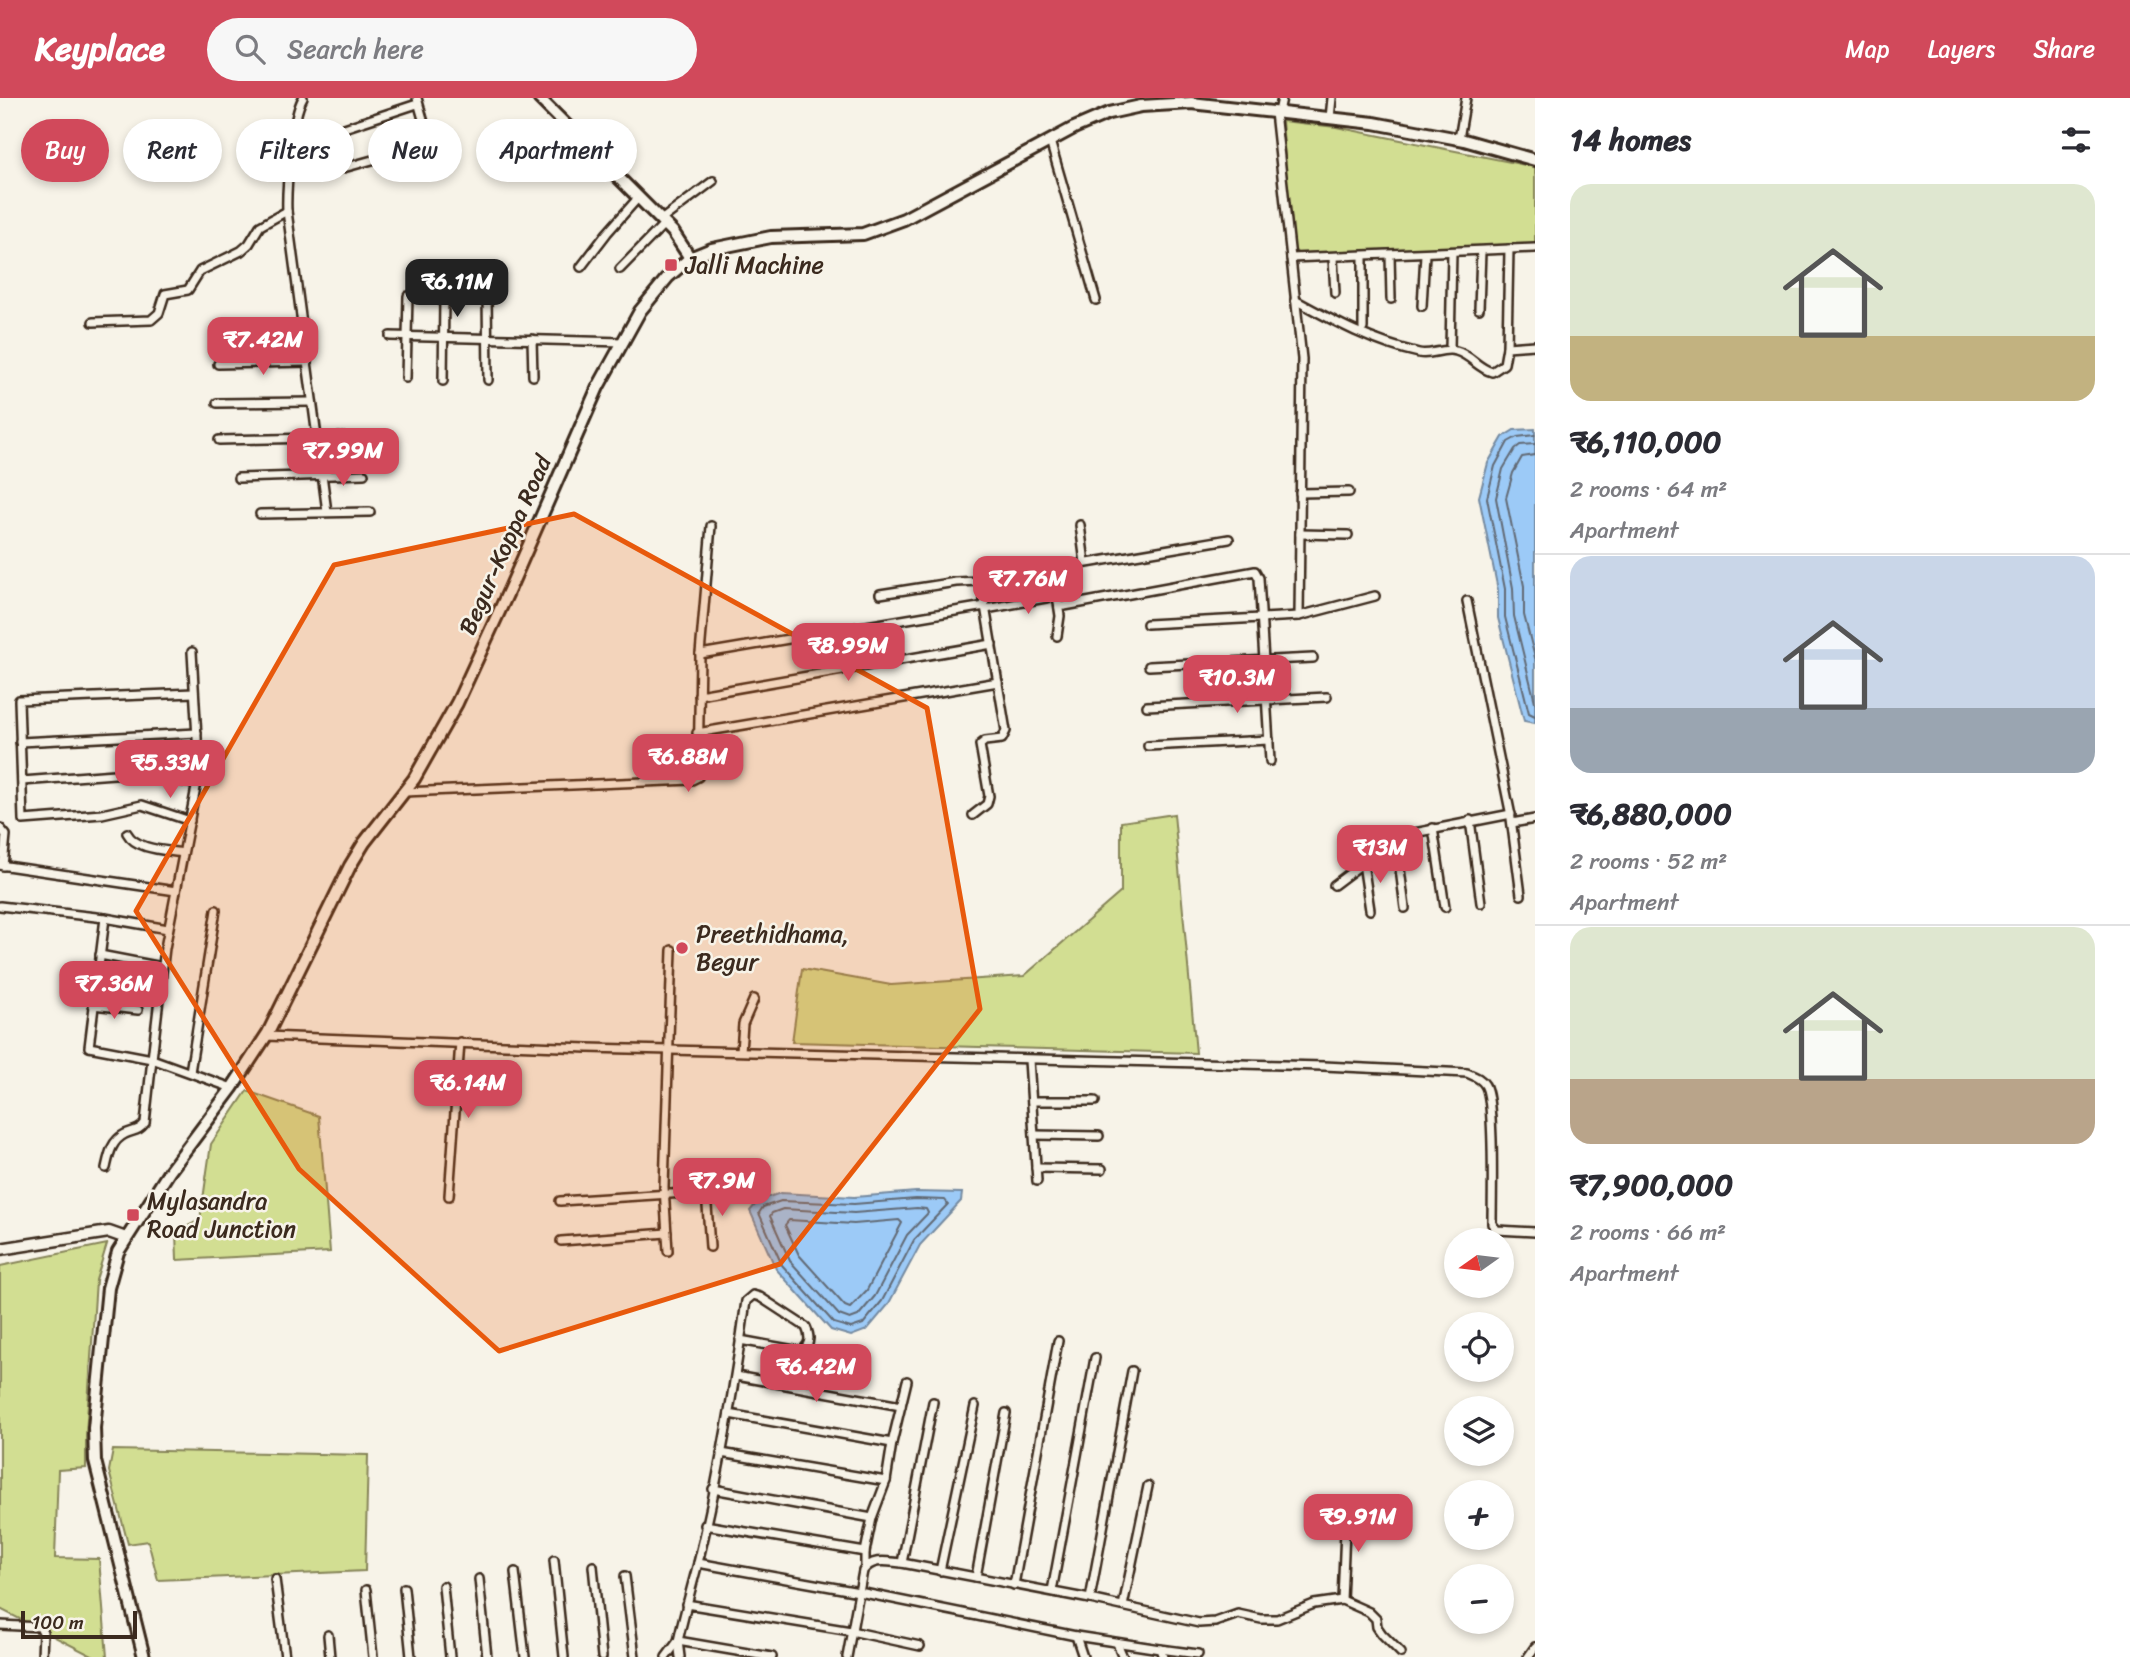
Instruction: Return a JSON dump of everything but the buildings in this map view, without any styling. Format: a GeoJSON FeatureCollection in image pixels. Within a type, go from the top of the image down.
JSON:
{"type":"FeatureCollection","features":[{"type":"Feature","properties":{"kind":"main road"},"geometry":{"type":"LineString","coordinates":[[539,98],[663,222],[690,258]]}},
{"type":"Feature","properties":{"kind":"main road","name":"Begur-Koppa Road"},"geometry":{"type":"LineString","coordinates":[[144,1657],[95,1461],[94,1428],[108,1288],[118,1252],[169,1172],[232,1088],[266,1035],[350,866],[364,843],[414,779],[457,703],[598,387],[640,311],[654,293],[690,258],[712,249],[771,237],[863,234],[904,219],[1127,103],[1191,103],[1374,122],[1459,139],[1535,160]]}},
{"type":"Feature","properties":{"kind":"street"},"geometry":{"type":"LineString","coordinates":[[303,98],[295,120],[286,211],[327,512]]}},
{"type":"Feature","properties":{"kind":"street"},"geometry":{"type":"LineString","coordinates":[[1282,98],[1277,112],[1302,359],[1299,616]]}},
{"type":"Feature","properties":{"kind":"street"},"geometry":{"type":"LineString","coordinates":[[1330,118],[1332,98]]}},
{"type":"Feature","properties":{"kind":"street"},"geometry":{"type":"LineString","coordinates":[[1459,139],[1466,98]]}},
{"type":"Feature","properties":{"kind":"street"},"geometry":{"type":"LineString","coordinates":[[354,124],[417,101],[430,144],[354,165]]}},
{"type":"Feature","properties":{"kind":"street"},"geometry":{"type":"LineString","coordinates":[[1050,141],[1097,300]]}},
{"type":"Feature","properties":{"kind":"street"},"geometry":{"type":"LineString","coordinates":[[620,269],[663,222],[713,181]]}},
{"type":"Feature","properties":{"kind":"street"},"geometry":{"type":"LineString","coordinates":[[581,267],[638,198]]}},
{"type":"Feature","properties":{"kind":"street"},"geometry":{"type":"LineString","coordinates":[[93,322],[151,320],[156,317],[165,294],[188,289],[200,271],[241,251],[249,244],[260,226],[286,211]]}},
{"type":"Feature","properties":{"kind":"street"},"geometry":{"type":"LineString","coordinates":[[1291,258],[1535,248]]}},
{"type":"Feature","properties":{"kind":"street"},"geometry":{"type":"LineString","coordinates":[[1295,300],[1350,330],[1399,348],[1424,354],[1450,349],[1466,354],[1481,369],[1492,372],[1504,364],[1507,346],[1509,249]]}},
{"type":"Feature","properties":{"kind":"street"},"geometry":{"type":"LineString","coordinates":[[1479,309],[1481,251]]}},
{"type":"Feature","properties":{"kind":"street"},"geometry":{"type":"LineString","coordinates":[[1450,349],[1452,252]]}},
{"type":"Feature","properties":{"kind":"street"},"geometry":{"type":"LineString","coordinates":[[1422,306],[1425,254]]}},
{"type":"Feature","properties":{"kind":"street"},"geometry":{"type":"LineString","coordinates":[[1391,256],[1391,299]]}},
{"type":"Feature","properties":{"kind":"street"},"geometry":{"type":"LineString","coordinates":[[1363,257],[1363,328]]}},
{"type":"Feature","properties":{"kind":"street"},"geometry":{"type":"LineString","coordinates":[[1333,258],[1335,293]]}},
{"type":"Feature","properties":{"kind":"street"},"geometry":{"type":"LineString","coordinates":[[487,294],[488,380]]}},
{"type":"Feature","properties":{"kind":"street"},"geometry":{"type":"LineString","coordinates":[[406,378],[408,296]]}},
{"type":"Feature","properties":{"kind":"street"},"geometry":{"type":"LineString","coordinates":[[443,300],[443,381]]}},
{"type":"Feature","properties":{"kind":"street"},"geometry":{"type":"LineString","coordinates":[[225,332],[302,328]]}},
{"type":"Feature","properties":{"kind":"street"},"geometry":{"type":"LineString","coordinates":[[390,336],[623,342]]}},
{"type":"Feature","properties":{"kind":"street"},"geometry":{"type":"LineString","coordinates":[[531,339],[533,376]]}},
{"type":"Feature","properties":{"kind":"street"},"geometry":{"type":"LineString","coordinates":[[1507,346],[1535,345]]}},
{"type":"Feature","properties":{"kind":"street"},"geometry":{"type":"LineString","coordinates":[[218,365],[307,362]]}},
{"type":"Feature","properties":{"kind":"street"},"geometry":{"type":"LineString","coordinates":[[217,403],[312,402]]}},
{"type":"Feature","properties":{"kind":"street"},"geometry":{"type":"LineString","coordinates":[[219,440],[363,437]]}},
{"type":"Feature","properties":{"kind":"street"},"geometry":{"type":"LineString","coordinates":[[238,478],[364,474]]}},
{"type":"Feature","properties":{"kind":"street"},"geometry":{"type":"LineString","coordinates":[[1300,493],[1349,492]]}},
{"type":"Feature","properties":{"kind":"street"},"geometry":{"type":"LineString","coordinates":[[260,514],[370,512]]}},
{"type":"Feature","properties":{"kind":"street"},"geometry":{"type":"LineString","coordinates":[[1080,525],[1085,563]]}},
{"type":"Feature","properties":{"kind":"street"},"geometry":{"type":"LineString","coordinates":[[404,792],[692,780],[699,775],[697,733],[700,654],[711,526]]}},
{"type":"Feature","properties":{"kind":"street"},"geometry":{"type":"LineString","coordinates":[[1300,534],[1348,535]]}},
{"type":"Feature","properties":{"kind":"street"},"geometry":{"type":"LineString","coordinates":[[880,594],[956,582],[981,581],[1229,539]]}},
{"type":"Feature","properties":{"kind":"street"},"geometry":{"type":"LineString","coordinates":[[1059,607],[1255,571],[1259,578],[1270,761]]}},
{"type":"Feature","properties":{"kind":"street"},"geometry":{"type":"LineString","coordinates":[[973,815],[987,804],[989,796],[979,750],[985,741],[1002,739],[1006,731],[981,581]]}},
{"type":"Feature","properties":{"kind":"street"},"geometry":{"type":"LineString","coordinates":[[700,654],[1057,596],[1060,616],[1057,636]]}},
{"type":"Feature","properties":{"kind":"street"},"geometry":{"type":"LineString","coordinates":[[1147,624],[1299,616],[1375,596]]}},
{"type":"Feature","properties":{"kind":"street"},"geometry":{"type":"LineString","coordinates":[[1467,601],[1511,814],[1521,895]]}},
{"type":"Feature","properties":{"kind":"street"},"geometry":{"type":"LineString","coordinates":[[699,695],[992,644]]}},
{"type":"Feature","properties":{"kind":"street"},"geometry":{"type":"LineString","coordinates":[[106,1168],[111,1148],[117,1140],[139,1130],[145,1124],[168,929],[199,772],[192,652]]}},
{"type":"Feature","properties":{"kind":"street"},"geometry":{"type":"LineString","coordinates":[[1149,666],[1313,658]]}},
{"type":"Feature","properties":{"kind":"street"},"geometry":{"type":"LineString","coordinates":[[697,733],[998,682]]}},
{"type":"Feature","properties":{"kind":"street"},"geometry":{"type":"LineString","coordinates":[[190,821],[142,805],[102,814],[23,820],[19,700],[194,693]]}},
{"type":"Feature","properties":{"kind":"street"},"geometry":{"type":"LineString","coordinates":[[1147,706],[1327,697]]}},
{"type":"Feature","properties":{"kind":"street"},"geometry":{"type":"LineString","coordinates":[[20,742],[197,733]]}},
{"type":"Feature","properties":{"kind":"street"},"geometry":{"type":"LineString","coordinates":[[1148,746],[1269,740]]}},
{"type":"Feature","properties":{"kind":"street"},"geometry":{"type":"LineString","coordinates":[[22,782],[154,771],[159,777],[197,784]]}},
{"type":"Feature","properties":{"kind":"street"},"geometry":{"type":"LineString","coordinates":[[1334,885],[1396,838],[1471,820],[1511,814]]}},
{"type":"Feature","properties":{"kind":"street"},"geometry":{"type":"LineString","coordinates":[[1471,820],[1481,903]]}},
{"type":"Feature","properties":{"kind":"street"},"geometry":{"type":"LineString","coordinates":[[1512,823],[1535,820]]}},
{"type":"Feature","properties":{"kind":"street"},"geometry":{"type":"LineString","coordinates":[[0,828],[6,835],[2,866],[176,891]]}},
{"type":"Feature","properties":{"kind":"street"},"geometry":{"type":"LineString","coordinates":[[1433,828],[1445,907]]}},
{"type":"Feature","properties":{"kind":"street"},"geometry":{"type":"LineString","coordinates":[[127,833],[130,839],[141,845],[183,853]]}},
{"type":"Feature","properties":{"kind":"street"},"geometry":{"type":"LineString","coordinates":[[1396,838],[1405,908]]}},
{"type":"Feature","properties":{"kind":"street"},"geometry":{"type":"LineString","coordinates":[[1363,863],[1370,910]]}},
{"type":"Feature","properties":{"kind":"street"},"geometry":{"type":"LineString","coordinates":[[0,906],[104,918],[168,929]]}},
{"type":"Feature","properties":{"kind":"street"},"geometry":{"type":"LineString","coordinates":[[190,1072],[216,910]]}},
{"type":"Feature","properties":{"kind":"street"},"geometry":{"type":"LineString","coordinates":[[104,918],[89,1047],[152,1059],[232,1088]]}},
{"type":"Feature","properties":{"kind":"street"},"geometry":{"type":"LineString","coordinates":[[668,1251],[664,1195],[672,950]]}},
{"type":"Feature","properties":{"kind":"street"},"geometry":{"type":"LineString","coordinates":[[100,955],[163,967]]}},
{"type":"Feature","properties":{"kind":"street"},"geometry":{"type":"LineString","coordinates":[[741,1051],[743,1024],[754,999]]}},
{"type":"Feature","properties":{"kind":"street"},"geometry":{"type":"LineString","coordinates":[[93,1005],[138,1010]]}},
{"type":"Feature","properties":{"kind":"street"},"geometry":{"type":"LineString","coordinates":[[266,1035],[1467,1073],[1477,1077],[1485,1085],[1490,1109],[1492,1224],[1497,1230],[1535,1231]]}},
{"type":"Feature","properties":{"kind":"street"},"geometry":{"type":"LineString","coordinates":[[449,1196],[460,1042]]}},
{"type":"Feature","properties":{"kind":"street"},"geometry":{"type":"LineString","coordinates":[[1029,1060],[1037,1181]]}},
{"type":"Feature","properties":{"kind":"street"},"geometry":{"type":"LineString","coordinates":[[1032,1101],[1095,1101]]}},
{"type":"Feature","properties":{"kind":"street"},"geometry":{"type":"LineString","coordinates":[[1034,1135],[1099,1136]]}},
{"type":"Feature","properties":{"kind":"street"},"geometry":{"type":"LineString","coordinates":[[1036,1168],[1102,1169]]}},
{"type":"Feature","properties":{"kind":"street"},"geometry":{"type":"LineString","coordinates":[[560,1201],[733,1190]]}},
{"type":"Feature","properties":{"kind":"street"},"geometry":{"type":"LineString","coordinates":[[706,1192],[710,1247]]}},
{"type":"Feature","properties":{"kind":"street"},"geometry":{"type":"LineString","coordinates":[[0,1249],[109,1233],[126,1238]]}},
{"type":"Feature","properties":{"kind":"street"},"geometry":{"type":"LineString","coordinates":[[561,1241],[667,1233]]}},
{"type":"Feature","properties":{"kind":"street"},"geometry":{"type":"LineString","coordinates":[[680,1657],[678,1641],[698,1563],[729,1414],[736,1376],[740,1340],[746,1301],[753,1295],[760,1297],[806,1327],[810,1334],[806,1348],[800,1351],[740,1340]]}},
{"type":"Feature","properties":{"kind":"street"},"geometry":{"type":"LineString","coordinates":[[1014,1585],[1058,1341]]}},
{"type":"Feature","properties":{"kind":"street"},"geometry":{"type":"LineString","coordinates":[[1052,1591],[1096,1358]]}},
{"type":"Feature","properties":{"kind":"street"},"geometry":{"type":"LineString","coordinates":[[1090,1599],[1132,1371]]}},
{"type":"Feature","properties":{"kind":"street"},"geometry":{"type":"LineString","coordinates":[[736,1376],[901,1406]]}},
{"type":"Feature","properties":{"kind":"street"},"geometry":{"type":"LineString","coordinates":[[847,1657],[872,1518],[886,1481],[907,1381]]}},
{"type":"Feature","properties":{"kind":"street"},"geometry":{"type":"LineString","coordinates":[[902,1563],[933,1402]]}},
{"type":"Feature","properties":{"kind":"street"},"geometry":{"type":"LineString","coordinates":[[940,1571],[975,1406]]}},
{"type":"Feature","properties":{"kind":"street"},"geometry":{"type":"LineString","coordinates":[[976,1577],[1006,1413]]}},
{"type":"Feature","properties":{"kind":"street"},"geometry":{"type":"LineString","coordinates":[[729,1414],[892,1443]]}},
{"type":"Feature","properties":{"kind":"street"},"geometry":{"type":"LineString","coordinates":[[721,1453],[886,1481]]}},
{"type":"Feature","properties":{"kind":"street"},"geometry":{"type":"LineString","coordinates":[[1123,1606],[1148,1486]]}},
{"type":"Feature","properties":{"kind":"street"},"geometry":{"type":"LineString","coordinates":[[713,1489],[872,1518]]}},
{"type":"Feature","properties":{"kind":"street"},"geometry":{"type":"LineString","coordinates":[[1342,1600],[1346,1507]]}},
{"type":"Feature","properties":{"kind":"street"},"geometry":{"type":"LineString","coordinates":[[705,1525],[865,1552]]}},
{"type":"Feature","properties":{"kind":"street"},"geometry":{"type":"LineString","coordinates":[[554,1560],[564,1657]]}},
{"type":"Feature","properties":{"kind":"street"},"geometry":{"type":"LineString","coordinates":[[865,1567],[878,1561],[902,1563],[1207,1623],[1238,1614],[1277,1619],[1314,1604],[1342,1600],[1369,1612],[1376,1619],[1382,1634],[1401,1653]]}},
{"type":"Feature","properties":{"kind":"street"},"geometry":{"type":"LineString","coordinates":[[698,1563],[859,1592],[1162,1653],[1198,1654]]}},
{"type":"Feature","properties":{"kind":"street"},"geometry":{"type":"LineString","coordinates":[[593,1566],[602,1657]]}},
{"type":"Feature","properties":{"kind":"street"},"geometry":{"type":"LineString","coordinates":[[515,1572],[525,1657]]}},
{"type":"Feature","properties":{"kind":"street"},"geometry":{"type":"LineString","coordinates":[[625,1576],[635,1657]]}},
{"type":"Feature","properties":{"kind":"street"},"geometry":{"type":"LineString","coordinates":[[275,1579],[285,1657]]}},
{"type":"Feature","properties":{"kind":"street"},"geometry":{"type":"LineString","coordinates":[[479,1579],[487,1657]]}},
{"type":"Feature","properties":{"kind":"street"},"geometry":{"type":"LineString","coordinates":[[443,1586],[450,1657]]}},
{"type":"Feature","properties":{"kind":"street"},"geometry":{"type":"LineString","coordinates":[[404,1588],[411,1657]]}},
{"type":"Feature","properties":{"kind":"street"},"geometry":{"type":"LineString","coordinates":[[366,1590],[373,1657]]}},
{"type":"Feature","properties":{"kind":"street"},"geometry":{"type":"LineString","coordinates":[[686,1604],[851,1631],[920,1646]]}},
{"type":"Feature","properties":{"kind":"street"},"geometry":{"type":"LineString","coordinates":[[0,1625],[40,1628],[43,1632],[42,1657]]}},
{"type":"Feature","properties":{"kind":"street"},"geometry":{"type":"LineString","coordinates":[[328,1635],[330,1657]]}},
{"type":"Feature","properties":{"kind":"street"},"geometry":{"type":"LineString","coordinates":[[1076,1636],[1083,1657]]}},
{"type":"Feature","properties":{"kind":"street"},"geometry":{"type":"LineString","coordinates":[[666,1657],[678,1641]]}},
{"type":"Feature","properties":{"kind":"street"},"geometry":{"type":"LineString","coordinates":[[678,1641],[772,1657]]}},
{"type":"Feature","properties":{"kind":"street"},"geometry":{"type":"LineString","coordinates":[[1117,1643],[1123,1657]]}},
{"type":"Feature","properties":{"kind":"street"},"geometry":{"type":"LineString","coordinates":[[1528,1657],[1535,1647]]}},
{"type":"Feature","properties":{"kind":"highlighted area"},"geometry":{"type":"Polygon","coordinates":[[[574,514],[927,708],[980,1009],[780,1264],[499,1351],[299,1169],[136,911],[334,565],[574,514]]]}},
{"type":"Feature","properties":{"kind":"green space"},"geometry":{"type":"Polygon","coordinates":[[[1282,121],[1336,127],[1535,167],[1535,244],[1299,255],[1292,247],[1282,121]]]}},
{"type":"Feature","properties":{"kind":"green space"},"geometry":{"type":"Polygon","coordinates":[[[1174,814],[1196,1053],[792,1042],[802,969],[891,985],[1024,976],[1121,892],[1121,822],[1174,814]]]}},
{"type":"Feature","properties":{"kind":"green space"},"geometry":{"type":"Polygon","coordinates":[[[247,1091],[319,1116],[330,1252],[177,1260],[176,1232],[200,1220],[211,1144],[247,1091]]]}},
{"type":"Feature","properties":{"kind":"green space"},"geometry":{"type":"Polygon","coordinates":[[[107,1244],[96,1280],[86,1468],[58,1470],[55,1558],[99,1559],[107,1657],[94,1657],[0,1609],[0,1266],[107,1244]]]}},
{"type":"Feature","properties":{"kind":"green space"},"geometry":{"type":"Polygon","coordinates":[[[113,1450],[368,1455],[365,1571],[158,1580],[148,1541],[128,1544],[109,1471],[113,1450]]]}},
{"type":"Feature","properties":{"kind":"water"},"geometry":{"type":"Polygon","coordinates":[[[1535,429],[1535,723],[1524,721],[1498,618],[1498,590],[1479,497],[1488,463],[1503,437],[1514,430],[1535,429]]]}},
{"type":"Feature","properties":{"kind":"water"},"geometry":{"type":"Polygon","coordinates":[[[916,1192],[962,1193],[961,1201],[920,1245],[888,1305],[867,1330],[851,1336],[831,1330],[776,1269],[750,1211],[759,1200],[781,1193],[854,1197],[916,1192]]]}},
{"type":"Feature","properties":{"kind":"place","name":"Jalli Machine"},"geometry":{"type":"Point","coordinates":[671,265]}},
{"type":"Feature","properties":{"kind":"place","name":"Preethidhama, Begur"},"geometry":{"type":"Point","coordinates":[682,948]}},
{"type":"Feature","properties":{"kind":"place","name":"Mylasandra Road Junction"},"geometry":{"type":"Point","coordinates":[133,1215]}}]}
